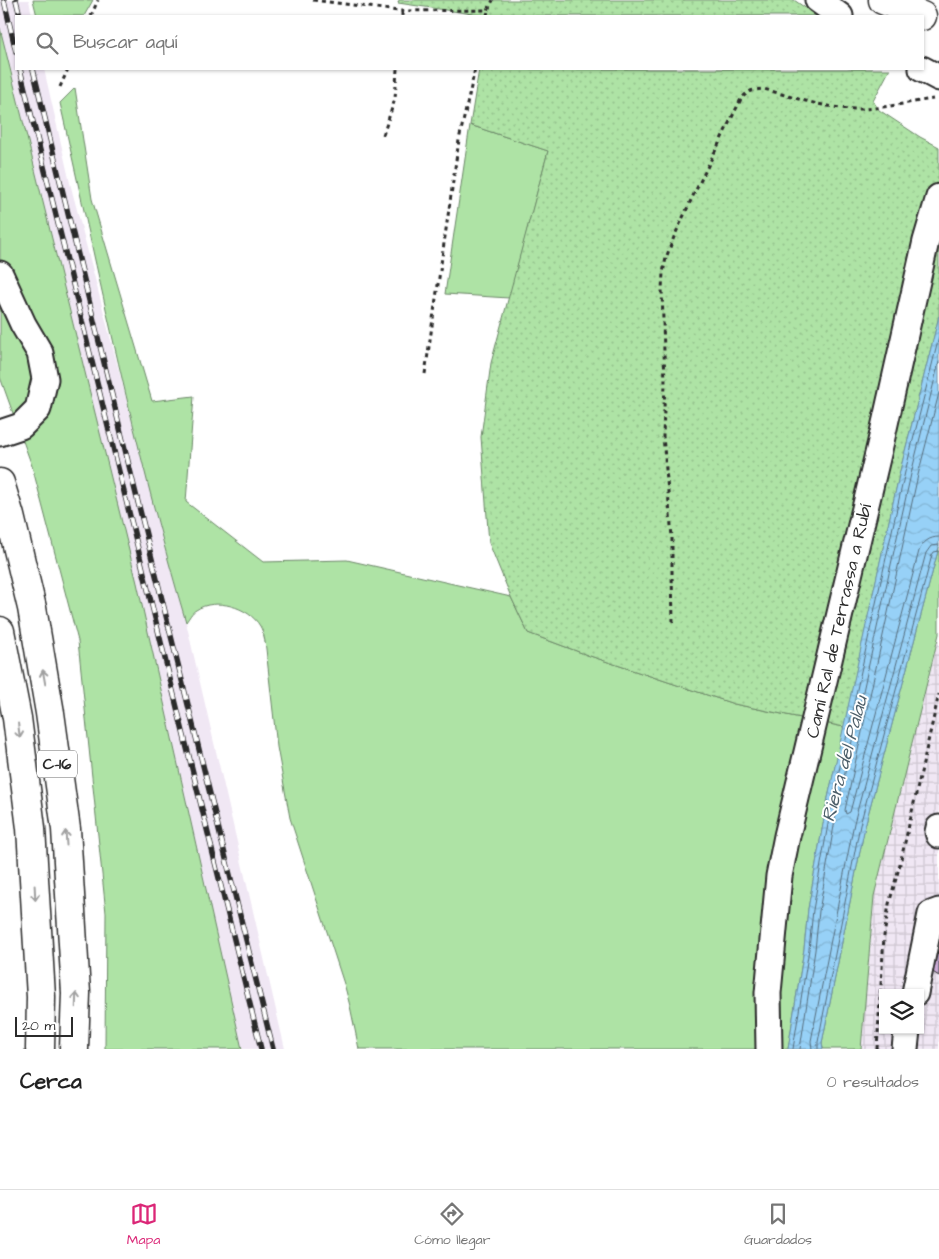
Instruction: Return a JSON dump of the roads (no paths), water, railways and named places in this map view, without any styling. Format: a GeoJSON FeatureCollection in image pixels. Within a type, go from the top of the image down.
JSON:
{"type":"FeatureCollection","features":[{"type":"Feature","properties":{"kind":"highway"},"geometry":{"type":"LineString","coordinates":[[883,0],[920,15]]}},
{"type":"Feature","properties":{"kind":"highway"},"geometry":{"type":"LineString","coordinates":[[924,16],[939,23]]}},
{"type":"Feature","properties":{"kind":"highway","name":"C-16"},"geometry":{"type":"LineString","coordinates":[[0,483],[10,516],[32,608],[50,713],[65,820],[76,993],[74,1049]]}},
{"type":"Feature","properties":{"kind":"highway","name":"C-16"},"geometry":{"type":"LineString","coordinates":[[0,632],[17,718],[31,828],[41,998],[40,1049]]}},
{"type":"Feature","properties":{"kind":"street"},"geometry":{"type":"LineString","coordinates":[[818,0],[839,15]]}},
{"type":"Feature","properties":{"kind":"street"},"geometry":{"type":"LineString","coordinates":[[924,70],[939,78]]}},
{"type":"Feature","properties":{"kind":"street","name":"Camí Ral de Terrassa a Rubí"},"geometry":{"type":"LineString","coordinates":[[769,1049],[768,993],[779,876],[926,241],[939,197]]}},
{"type":"Feature","properties":{"kind":"street"},"geometry":{"type":"LineString","coordinates":[[0,274],[23,324],[40,353],[44,379],[38,409],[21,426],[0,433]]}},
{"type":"Feature","properties":{"kind":"street"},"geometry":{"type":"LineString","coordinates":[[939,828],[939,836]]}},
{"type":"Feature","properties":{"kind":"street"},"geometry":{"type":"LineString","coordinates":[[916,989],[931,914],[939,911]]}},
{"type":"Feature","properties":{"kind":"street"},"geometry":{"type":"LineString","coordinates":[[905,1049],[907,1034]]}},
{"type":"Feature","properties":{"kind":"water","name":"Riera del Palau"},"geometry":{"type":"Polygon","coordinates":[[[939,316],[939,547],[865,826],[822,1043],[823,1049],[788,1049],[804,949],[808,909],[826,807],[900,471],[939,316]]]}},
{"type":"Feature","properties":{"kind":"railway"},"geometry":{"type":"LineString","coordinates":[[4,0],[15,48]]}},
{"type":"Feature","properties":{"kind":"railway"},"geometry":{"type":"LineString","coordinates":[[16,0],[20,15]]}},
{"type":"Feature","properties":{"kind":"railway"},"geometry":{"type":"LineString","coordinates":[[20,70],[261,1049]]}},
{"type":"Feature","properties":{"kind":"railway"},"geometry":{"type":"LineString","coordinates":[[33,70],[273,1049]]}}]}
